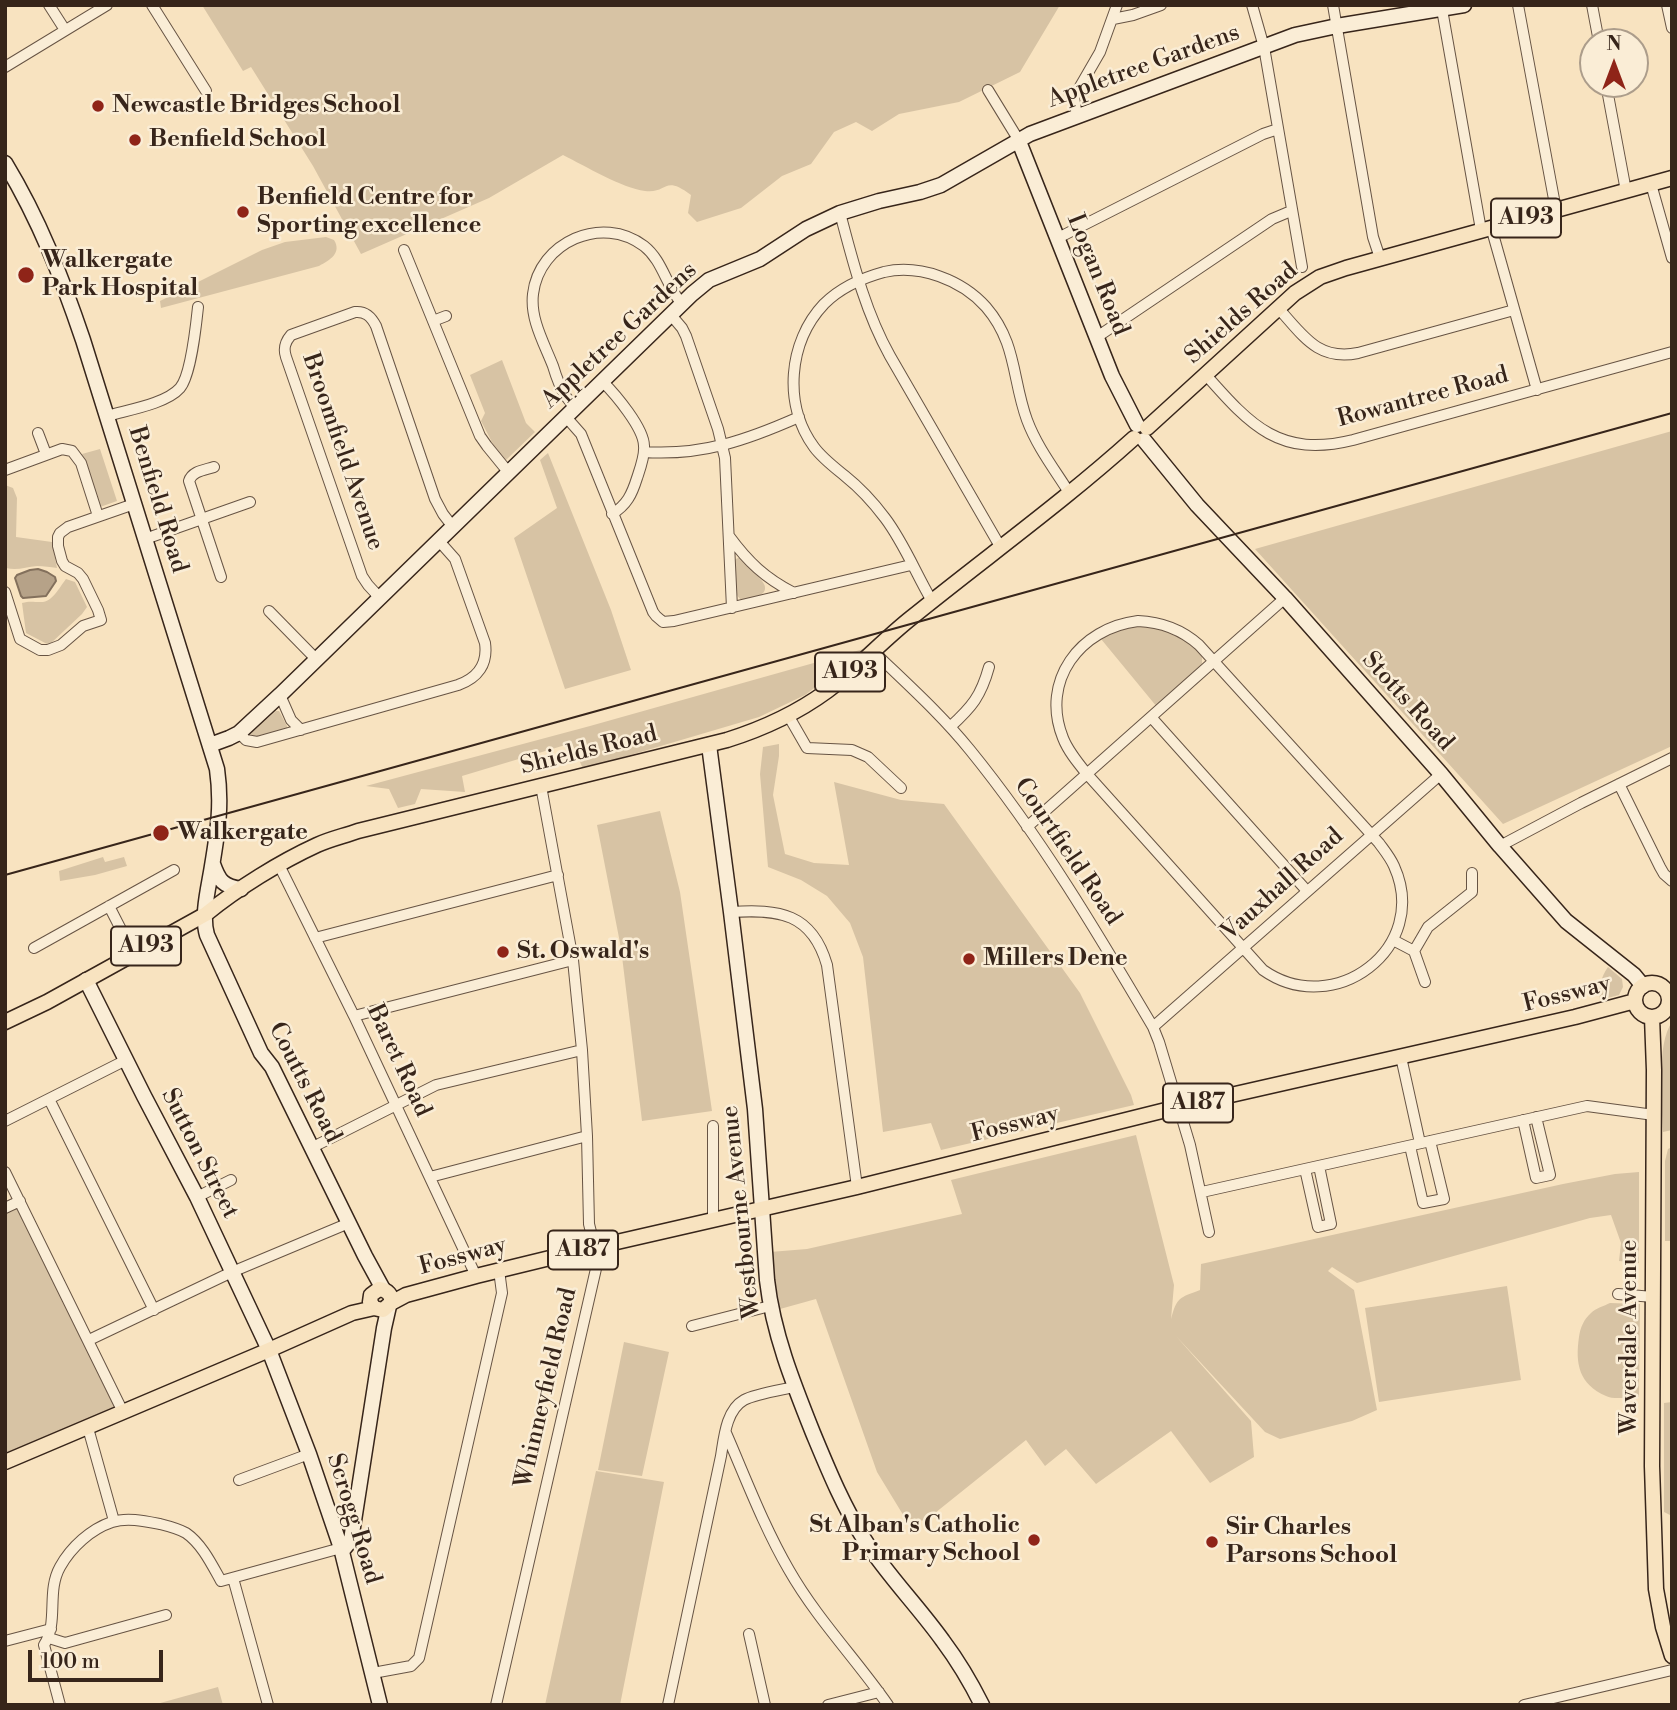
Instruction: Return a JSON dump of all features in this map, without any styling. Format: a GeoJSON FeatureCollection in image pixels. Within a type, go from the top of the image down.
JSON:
{"type":"FeatureCollection","features":[{"type":"Feature","properties":{"kind":"main road","name":"A193"},"geometry":{"type":"LineString","coordinates":[[1380,257],[1672,178]]}},
{"type":"Feature","properties":{"kind":"main road","name":"Shields Road"},"geometry":{"type":"LineString","coordinates":[[5,1022],[86,980],[206,911],[279,865],[318,845],[358,831],[709,745],[744,735],[788,715],[827,691],[932,601],[1070,494],[1295,293],[1320,277],[1380,257]]}},
{"type":"Feature","properties":{"kind":"main road","name":"Fossway"},"geometry":{"type":"LineString","coordinates":[[1657,984],[1670,993],[1666,1009],[1657,1016],[1642,1014],[1639,1010],[1635,1001],[1637,992],[1643,986],[1657,984]]}},
{"type":"Feature","properties":{"kind":"main road","name":"Fossway"},"geometry":{"type":"LineString","coordinates":[[5,1462],[380,1300],[857,1187],[1178,1107],[1635,1001]]}},
{"type":"Feature","properties":{"kind":"main road","name":"Waverdale Avenue"},"geometry":{"type":"LineString","coordinates":[[1652,1017],[1652,1466],[1656,1589],[1672,1656]]}},
{"type":"Feature","properties":{"kind":"street"},"geometry":{"type":"LineString","coordinates":[[49,5],[65,30]]}},
{"type":"Feature","properties":{"kind":"street"},"geometry":{"type":"LineString","coordinates":[[5,67],[107,5]]}},
{"type":"Feature","properties":{"kind":"street"},"geometry":{"type":"LineString","coordinates":[[152,5],[206,91]]}},
{"type":"Feature","properties":{"kind":"street"},"geometry":{"type":"LineString","coordinates":[[1077,116],[1074,97],[1096,60],[1116,5]]}},
{"type":"Feature","properties":{"kind":"street"},"geometry":{"type":"LineString","coordinates":[[1113,19],[1161,5]]}},
{"type":"Feature","properties":{"kind":"street"},"geometry":{"type":"LineString","coordinates":[[1252,5],[1264,47],[1302,267]]}},
{"type":"Feature","properties":{"kind":"street"},"geometry":{"type":"LineString","coordinates":[[1333,5],[1373,237],[1380,257]]}},
{"type":"Feature","properties":{"kind":"street","name":"Appletree Gardens"},"geometry":{"type":"LineString","coordinates":[[210,745],[239,733],[281,695],[709,280],[760,259],[806,229],[840,213],[941,185],[1017,139],[1302,33],[1439,7],[1464,5]]}},
{"type":"Feature","properties":{"kind":"street"},"geometry":{"type":"LineString","coordinates":[[1518,5],[1556,210]]}},
{"type":"Feature","properties":{"kind":"street"},"geometry":{"type":"LineString","coordinates":[[1592,5],[1596,28]]}},
{"type":"Feature","properties":{"kind":"street"},"geometry":{"type":"LineString","coordinates":[[1667,5],[1672,28]]}},
{"type":"Feature","properties":{"kind":"street"},"geometry":{"type":"LineString","coordinates":[[1439,7],[1443,15],[1486,229],[1514,310],[1537,390]]}},
{"type":"Feature","properties":{"kind":"street"},"geometry":{"type":"LineString","coordinates":[[988,90],[1017,139]]}},
{"type":"Feature","properties":{"kind":"street"},"geometry":{"type":"LineString","coordinates":[[1609,98],[1626,191]]}},
{"type":"Feature","properties":{"kind":"street"},"geometry":{"type":"LineString","coordinates":[[1058,238],[1263,134],[1278,129]]}},
{"type":"Feature","properties":{"kind":"street","name":"Logan Road"},"geometry":{"type":"LineString","coordinates":[[1017,139],[1122,398],[1140,433]]}},
{"type":"Feature","properties":{"kind":"street","name":"Benfield Road"},"geometry":{"type":"LineString","coordinates":[[5,163],[26,199],[56,264],[83,340],[217,769],[221,803],[206,911]]}},
{"type":"Feature","properties":{"kind":"street"},"geometry":{"type":"LineString","coordinates":[[1651,184],[1672,258]]}},
{"type":"Feature","properties":{"kind":"street"},"geometry":{"type":"LineString","coordinates":[[1097,337],[1272,219],[1291,211]]}},
{"type":"Feature","properties":{"kind":"street"},"geometry":{"type":"LineString","coordinates":[[840,213],[859,281],[886,349],[1000,548]]}},
{"type":"Feature","properties":{"kind":"street"},"geometry":{"type":"LineString","coordinates":[[682,304],[670,288],[655,257],[641,244],[604,232],[587,234],[564,243],[543,264],[533,292],[533,313],[537,327],[612,514],[653,612],[659,620],[668,622],[911,565]]}},
{"type":"Feature","properties":{"kind":"street"},"geometry":{"type":"LineString","coordinates":[[404,250],[480,436],[509,473]]}},
{"type":"Feature","properties":{"kind":"street"},"geometry":{"type":"LineString","coordinates":[[932,601],[884,517],[859,489],[822,457],[799,417],[794,393],[796,356],[811,321],[824,305],[844,289],[889,271],[916,271],[953,282],[974,295],[994,317],[1009,345],[1023,407],[1032,432],[1070,494]]}},
{"type":"Feature","properties":{"kind":"street"},"geometry":{"type":"LineString","coordinates":[[1278,308],[1313,346],[1326,353],[1341,355],[1358,353],[1514,310]]}},
{"type":"Feature","properties":{"kind":"street"},"geometry":{"type":"LineString","coordinates":[[107,416],[167,397],[180,387],[188,369],[197,312],[209,319]]}},
{"type":"Feature","properties":{"kind":"street","name":"Broomfield Avenue"},"geometry":{"type":"LineString","coordinates":[[380,598],[362,576],[285,353],[285,344],[291,335],[355,312],[372,318],[435,499],[453,527]]}},
{"type":"Feature","properties":{"kind":"street"},"geometry":{"type":"LineString","coordinates":[[671,315],[686,336],[723,446],[732,608]]}},
{"type":"Feature","properties":{"kind":"street"},"geometry":{"type":"LineString","coordinates":[[433,321],[446,316]]}},
{"type":"Feature","properties":{"kind":"street","name":"Rowantree Road"},"geometry":{"type":"LineString","coordinates":[[1206,374],[1238,411],[1272,436],[1289,442],[1323,445],[1346,442],[1672,352]]}},
{"type":"Feature","properties":{"kind":"street"},"geometry":{"type":"LineString","coordinates":[[603,382],[619,398],[644,442],[644,452],[629,499],[612,514]]}},
{"type":"Feature","properties":{"kind":"street"},"geometry":{"type":"LineString","coordinates":[[644,452],[677,452],[723,446],[799,417]]}},
{"type":"Feature","properties":{"kind":"street"},"geometry":{"type":"LineString","coordinates":[[38,433],[46,454]]}},
{"type":"Feature","properties":{"kind":"street","name":"Stotts Road"},"geometry":{"type":"LineString","coordinates":[[1140,433],[1197,505],[1285,598],[1441,774],[1566,921],[1634,975],[1643,986]]}},
{"type":"Feature","properties":{"kind":"street"},"geometry":{"type":"LineString","coordinates":[[5,470],[46,454],[65,449],[72,451],[76,455],[98,516]]}},
{"type":"Feature","properties":{"kind":"street"},"geometry":{"type":"LineString","coordinates":[[214,467],[194,473],[189,484],[221,577]]}},
{"type":"Feature","properties":{"kind":"street"},"geometry":{"type":"LineString","coordinates":[[145,539],[250,502]]}},
{"type":"Feature","properties":{"kind":"street"},"geometry":{"type":"LineString","coordinates":[[5,592],[20,639],[40,650],[57,647],[83,626],[102,620],[83,579],[63,564],[58,541],[60,533],[134,504]]}},
{"type":"Feature","properties":{"kind":"street"},"geometry":{"type":"LineString","coordinates":[[728,535],[767,578],[794,593]]}},
{"type":"Feature","properties":{"kind":"street"},"geometry":{"type":"LineString","coordinates":[[239,733],[246,740],[253,742],[301,730],[458,685],[470,680],[481,670],[486,653],[484,638],[455,559],[439,541]]}},
{"type":"Feature","properties":{"kind":"street"},"geometry":{"type":"LineString","coordinates":[[1027,827],[1285,598]]}},
{"type":"Feature","properties":{"kind":"street"},"geometry":{"type":"LineString","coordinates":[[269,611],[316,660]]}},
{"type":"Feature","properties":{"kind":"street"},"geometry":{"type":"LineString","coordinates":[[1138,621],[1160,623],[1190,637],[1214,660],[1388,856],[1398,878],[1402,902],[1393,940],[1388,949],[1363,973],[1342,982],[1320,987],[1303,986],[1273,977],[1242,949],[1087,774],[1062,738],[1056,702],[1061,678],[1073,656],[1089,639],[1105,629],[1138,621]]}},
{"type":"Feature","properties":{"kind":"street","name":"Courtfield Road"},"geometry":{"type":"LineString","coordinates":[[873,651],[971,751],[1027,827],[1091,923],[1153,1027],[1202,1192],[1209,1232]]}},
{"type":"Feature","properties":{"kind":"street"},"geometry":{"type":"LineString","coordinates":[[950,727],[974,704],[984,686],[989,667]]}},
{"type":"Feature","properties":{"kind":"street"},"geometry":{"type":"LineString","coordinates":[[281,695],[291,720],[301,730]]}},
{"type":"Feature","properties":{"kind":"street"},"geometry":{"type":"LineString","coordinates":[[788,715],[807,748],[852,750],[868,757],[901,788]]}},
{"type":"Feature","properties":{"kind":"street"},"geometry":{"type":"LineString","coordinates":[[1151,718],[1307,891]]}},
{"type":"Feature","properties":{"kind":"street","name":"Westbourne Avenue"},"geometry":{"type":"LineString","coordinates":[[709,745],[755,1108],[770,1306],[794,1387],[842,1500],[864,1540],[943,1642],[974,1688],[982,1705]]}},
{"type":"Feature","properties":{"kind":"street"},"geometry":{"type":"LineString","coordinates":[[1500,846],[1672,758]]}},
{"type":"Feature","properties":{"kind":"street","name":"Vauxhall Road"},"geometry":{"type":"LineString","coordinates":[[1153,1027],[1441,774]]}},
{"type":"Feature","properties":{"kind":"street"},"geometry":{"type":"LineString","coordinates":[[1619,785],[1660,867],[1672,881]]}},
{"type":"Feature","properties":{"kind":"street","name":"Whinneyfield Road"},"geometry":{"type":"LineString","coordinates":[[496,1705],[597,1261],[589,1224],[582,1050],[573,960],[541,786]]}},
{"type":"Feature","properties":{"kind":"street"},"geometry":{"type":"LineString","coordinates":[[213,863],[223,883],[241,889]]}},
{"type":"Feature","properties":{"kind":"street","name":"Baret Road"},"geometry":{"type":"LineString","coordinates":[[279,865],[354,1016],[476,1276]]}},
{"type":"Feature","properties":{"kind":"street"},"geometry":{"type":"LineString","coordinates":[[34,948],[174,870]]}},
{"type":"Feature","properties":{"kind":"street"},"geometry":{"type":"LineString","coordinates":[[1414,951],[1428,927],[1472,892],[1472,873]]}},
{"type":"Feature","properties":{"kind":"street"},"geometry":{"type":"LineString","coordinates":[[315,938],[558,875]]}},
{"type":"Feature","properties":{"kind":"street"},"geometry":{"type":"LineString","coordinates":[[109,906],[133,953]]}},
{"type":"Feature","properties":{"kind":"street","name":"Coutts Road"},"geometry":{"type":"LineString","coordinates":[[206,911],[204,926],[211,944],[261,1053],[272,1067],[376,1276],[380,1300]]}},
{"type":"Feature","properties":{"kind":"street"},"geometry":{"type":"LineString","coordinates":[[731,912],[773,911],[793,918],[804,926],[822,949],[827,965],[857,1187]]}},
{"type":"Feature","properties":{"kind":"street"},"geometry":{"type":"LineString","coordinates":[[1393,940],[1414,951],[1425,982]]}},
{"type":"Feature","properties":{"kind":"street"},"geometry":{"type":"LineString","coordinates":[[354,1016],[573,960]]}},
{"type":"Feature","properties":{"kind":"street","name":"Sutton Street"},"geometry":{"type":"LineString","coordinates":[[86,980],[197,1197],[269,1350]]}},
{"type":"Feature","properties":{"kind":"street"},"geometry":{"type":"LineString","coordinates":[[311,1148],[436,1085],[582,1050]]}},
{"type":"Feature","properties":{"kind":"street"},"geometry":{"type":"LineString","coordinates":[[1401,1057],[1420,1144],[1423,1203],[1444,1199],[1420,1144]]}},
{"type":"Feature","properties":{"kind":"street"},"geometry":{"type":"LineString","coordinates":[[5,1121],[127,1060]]}},
{"type":"Feature","properties":{"kind":"street"},"geometry":{"type":"LineString","coordinates":[[49,1099],[154,1310]]}},
{"type":"Feature","properties":{"kind":"street"},"geometry":{"type":"LineString","coordinates":[[1202,1192],[1587,1106],[1654,1115]]}},
{"type":"Feature","properties":{"kind":"street"},"geometry":{"type":"LineString","coordinates":[[1523,1120],[1536,1178],[1550,1175],[1536,1117]]}},
{"type":"Feature","properties":{"kind":"street"},"geometry":{"type":"LineString","coordinates":[[713,1126],[713,1220]]}},
{"type":"Feature","properties":{"kind":"street"},"geometry":{"type":"LineString","coordinates":[[430,1177],[587,1136]]}},
{"type":"Feature","properties":{"kind":"street"},"geometry":{"type":"LineString","coordinates":[[1305,1169],[1318,1227],[1331,1224],[1319,1166]]}},
{"type":"Feature","properties":{"kind":"street"},"geometry":{"type":"LineString","coordinates":[[5,1172],[123,1412]]}},
{"type":"Feature","properties":{"kind":"street"},"geometry":{"type":"LineString","coordinates":[[197,1197],[231,1180]]}},
{"type":"Feature","properties":{"kind":"street"},"geometry":{"type":"LineString","coordinates":[[5,1209],[20,1201]]}},
{"type":"Feature","properties":{"kind":"street"},"geometry":{"type":"LineString","coordinates":[[89,1340],[232,1272],[349,1223]]}},
{"type":"Feature","properties":{"kind":"street"},"geometry":{"type":"LineString","coordinates":[[373,1673],[411,1666],[419,1658],[502,1293],[499,1270]]}},
{"type":"Feature","properties":{"kind":"street"},"geometry":{"type":"LineString","coordinates":[[1618,1294],[1653,1297]]}},
{"type":"Feature","properties":{"kind":"street"},"geometry":{"type":"LineString","coordinates":[[60,1705],[44,1645],[50,1633],[54,1584],[59,1568],[79,1542],[94,1531],[114,1521],[128,1520],[166,1526],[186,1534],[209,1560],[221,1581],[342,1549],[351,1540],[384,1328],[380,1300]]}},
{"type":"Feature","properties":{"kind":"street"},"geometry":{"type":"LineString","coordinates":[[692,1326],[770,1306]]}},
{"type":"Feature","properties":{"kind":"street","name":"Scrogg Road"},"geometry":{"type":"LineString","coordinates":[[269,1350],[342,1549],[380,1705]]}},
{"type":"Feature","properties":{"kind":"street"},"geometry":{"type":"LineString","coordinates":[[668,1705],[725,1431],[734,1409],[744,1400],[794,1387]]}},
{"type":"Feature","properties":{"kind":"street"},"geometry":{"type":"LineString","coordinates":[[88,1428],[114,1521]]}},
{"type":"Feature","properties":{"kind":"street"},"geometry":{"type":"LineString","coordinates":[[725,1431],[789,1571],[821,1619],[888,1705]]}},
{"type":"Feature","properties":{"kind":"street"},"geometry":{"type":"LineString","coordinates":[[239,1480],[309,1454]]}},
{"type":"Feature","properties":{"kind":"street"},"geometry":{"type":"LineString","coordinates":[[233,1578],[268,1705]]}},
{"type":"Feature","properties":{"kind":"street"},"geometry":{"type":"LineString","coordinates":[[5,1641],[50,1633],[65,1643],[166,1615]]}},
{"type":"Feature","properties":{"kind":"street"},"geometry":{"type":"LineString","coordinates":[[748,1634],[765,1705]]}},
{"type":"Feature","properties":{"kind":"street"},"geometry":{"type":"LineString","coordinates":[[1524,1705],[1672,1670]]}},
{"type":"Feature","properties":{"kind":"street"},"geometry":{"type":"LineString","coordinates":[[828,1705],[879,1692]]}},
{"type":"Feature","properties":{"kind":"shaded area"},"geometry":{"type":"Polygon","coordinates":[[[202,5],[1060,5],[1020,72],[959,102],[899,114],[872,131],[856,122],[834,132],[811,164],[782,176],[741,208],[697,222],[688,213],[691,195],[682,189],[670,185],[652,191],[636,189],[563,155],[489,198],[361,254],[313,166],[251,67],[243,71],[202,5]]]}},
{"type":"Feature","properties":{"kind":"shaded area"},"geometry":{"type":"Polygon","coordinates":[[[326,237],[334,240],[337,249],[331,259],[319,266],[161,308],[160,301],[262,250],[285,242],[326,237]]]}},
{"type":"Feature","properties":{"kind":"shaded area"},"geometry":{"type":"Polygon","coordinates":[[[502,360],[526,423],[535,432],[506,460],[494,446],[481,421],[485,413],[470,375],[502,360]]]}},
{"type":"Feature","properties":{"kind":"shaded area"},"geometry":{"type":"Polygon","coordinates":[[[1672,431],[1672,746],[1503,824],[1255,549],[1672,431]]]}},
{"type":"Feature","properties":{"kind":"shaded area"},"geometry":{"type":"Polygon","coordinates":[[[100,449],[117,501],[100,507],[82,454],[100,449]]]}},
{"type":"Feature","properties":{"kind":"shaded area"},"geometry":{"type":"Polygon","coordinates":[[[548,453],[611,610],[631,670],[565,689],[514,538],[557,508],[540,460],[548,453]]]}},
{"type":"Feature","properties":{"kind":"shaded area"},"geometry":{"type":"Polygon","coordinates":[[[5,485],[13,488],[17,498],[16,537],[52,542],[57,568],[6,568],[5,485]]]}},
{"type":"Feature","properties":{"kind":"shaded area"},"geometry":{"type":"Polygon","coordinates":[[[738,558],[764,583],[765,588],[757,597],[744,602],[736,593],[733,583],[734,560],[738,558]]]}},
{"type":"Feature","properties":{"kind":"shaded area"},"geometry":{"type":"Polygon","coordinates":[[[38,569],[55,577],[56,581],[46,596],[23,598],[15,578],[38,569]]]}},
{"type":"Feature","properties":{"kind":"shaded area"},"geometry":{"type":"Polygon","coordinates":[[[66,579],[75,582],[87,607],[49,645],[26,633],[22,603],[48,600],[66,579]]]}},
{"type":"Feature","properties":{"kind":"shaded area"},"geometry":{"type":"Polygon","coordinates":[[[1137,626],[1172,633],[1202,654],[1202,664],[1157,707],[1101,639],[1113,632],[1137,626]]]}},
{"type":"Feature","properties":{"kind":"shaded area"},"geometry":{"type":"Polygon","coordinates":[[[867,648],[805,695],[759,717],[583,769],[572,743],[462,776],[465,792],[421,789],[415,804],[398,808],[389,789],[366,786],[590,726],[867,648]]]}},
{"type":"Feature","properties":{"kind":"shaded area"},"geometry":{"type":"Polygon","coordinates":[[[279,711],[287,730],[255,739],[252,737],[251,733],[279,711]]]}},
{"type":"Feature","properties":{"kind":"shaded area"},"geometry":{"type":"Polygon","coordinates":[[[779,744],[773,795],[785,854],[814,863],[849,865],[834,782],[901,800],[944,804],[1080,993],[1134,1105],[941,1150],[931,1123],[883,1132],[863,957],[850,923],[827,896],[801,880],[768,867],[760,774],[763,747],[779,744]]]}},
{"type":"Feature","properties":{"kind":"shaded area"},"geometry":{"type":"Polygon","coordinates":[[[660,811],[680,892],[712,1111],[642,1121],[621,948],[597,825],[660,811]]]}},
{"type":"Feature","properties":{"kind":"shaded area"},"geometry":{"type":"Polygon","coordinates":[[[103,857],[105,862],[124,857],[127,866],[60,881],[59,871],[103,857]]]}},
{"type":"Feature","properties":{"kind":"shaded area"},"geometry":{"type":"Polygon","coordinates":[[[1608,967],[1622,979],[1623,987],[1619,995],[1600,1000],[1599,991],[1608,967]]]}},
{"type":"Feature","properties":{"kind":"shaded area"},"geometry":{"type":"Polygon","coordinates":[[[1672,1022],[1672,1130],[1663,1132],[1662,1059],[1667,1032],[1672,1022]]]}},
{"type":"Feature","properties":{"kind":"shaded area"},"geometry":{"type":"Polygon","coordinates":[[[1136,1135],[1174,1285],[1171,1319],[1180,1299],[1200,1290],[1201,1264],[1615,1174],[1639,1172],[1639,1263],[1619,1261],[1621,1243],[1611,1215],[1590,1218],[1357,1283],[1332,1267],[1328,1271],[1354,1290],[1377,1410],[1352,1421],[1280,1439],[1265,1432],[1176,1336],[1251,1421],[1254,1457],[1210,1483],[1171,1431],[1096,1484],[1066,1449],[1045,1466],[1026,1440],[925,1521],[905,1518],[877,1472],[816,1299],[780,1309],[770,1252],[807,1249],[962,1214],[951,1180],[1136,1135]]]}},
{"type":"Feature","properties":{"kind":"shaded area"},"geometry":{"type":"Polygon","coordinates":[[[1672,1147],[1672,1241],[1665,1241],[1665,1161],[1668,1149],[1672,1147]]]}},
{"type":"Feature","properties":{"kind":"shaded area"},"geometry":{"type":"Polygon","coordinates":[[[19,1206],[119,1405],[5,1455],[5,1212],[19,1206]]]}},
{"type":"Feature","properties":{"kind":"shaded area"},"geometry":{"type":"Polygon","coordinates":[[[1507,1286],[1521,1380],[1379,1402],[1365,1308],[1507,1286]]]}},
{"type":"Feature","properties":{"kind":"shaded area"},"geometry":{"type":"Polygon","coordinates":[[[1610,1303],[1640,1304],[1639,1397],[1606,1396],[1590,1386],[1581,1372],[1578,1356],[1581,1327],[1593,1311],[1610,1303]]]}},
{"type":"Feature","properties":{"kind":"shaded area"},"geometry":{"type":"Polygon","coordinates":[[[624,1342],[669,1352],[642,1476],[598,1470],[624,1342]]]}},
{"type":"Feature","properties":{"kind":"shaded area"},"geometry":{"type":"Polygon","coordinates":[[[1672,1402],[1672,1516],[1664,1512],[1664,1403],[1672,1402]]]}},
{"type":"Feature","properties":{"kind":"shaded area"},"geometry":{"type":"Polygon","coordinates":[[[596,1471],[664,1482],[620,1705],[545,1705],[596,1471]]]}},
{"type":"Feature","properties":{"kind":"shaded area"},"geometry":{"type":"Polygon","coordinates":[[[218,1687],[223,1705],[153,1705],[218,1687]]]}},
{"type":"Feature","properties":{"kind":"tram line"},"geometry":{"type":"LineString","coordinates":[[5,875],[1672,413]]}},
{"type":"Feature","properties":{"kind":"place","name":"Newcastle Bridges School"},"geometry":{"type":"Point","coordinates":[98,106]}},
{"type":"Feature","properties":{"kind":"place","name":"Benfield School"},"geometry":{"type":"Point","coordinates":[135,140]}},
{"type":"Feature","properties":{"kind":"place","name":"Benfield Centre for Sporting excellence"},"geometry":{"type":"Point","coordinates":[243,212]}},
{"type":"Feature","properties":{"kind":"place","name":"Walkergate Park Hospital"},"geometry":{"type":"Point","coordinates":[26,275]}},
{"type":"Feature","properties":{"kind":"place","name":"Walkergate"},"geometry":{"type":"Point","coordinates":[161,833]}},
{"type":"Feature","properties":{"kind":"place","name":"St. Oswald's"},"geometry":{"type":"Point","coordinates":[503,952]}},
{"type":"Feature","properties":{"kind":"place","name":"Millers Dene"},"geometry":{"type":"Point","coordinates":[969,959]}},
{"type":"Feature","properties":{"kind":"place","name":"St Alban's Catholic Primary School"},"geometry":{"type":"Point","coordinates":[1034,1540]}},
{"type":"Feature","properties":{"kind":"place","name":"Sir Charles Parsons School"},"geometry":{"type":"Point","coordinates":[1212,1542]}}]}
